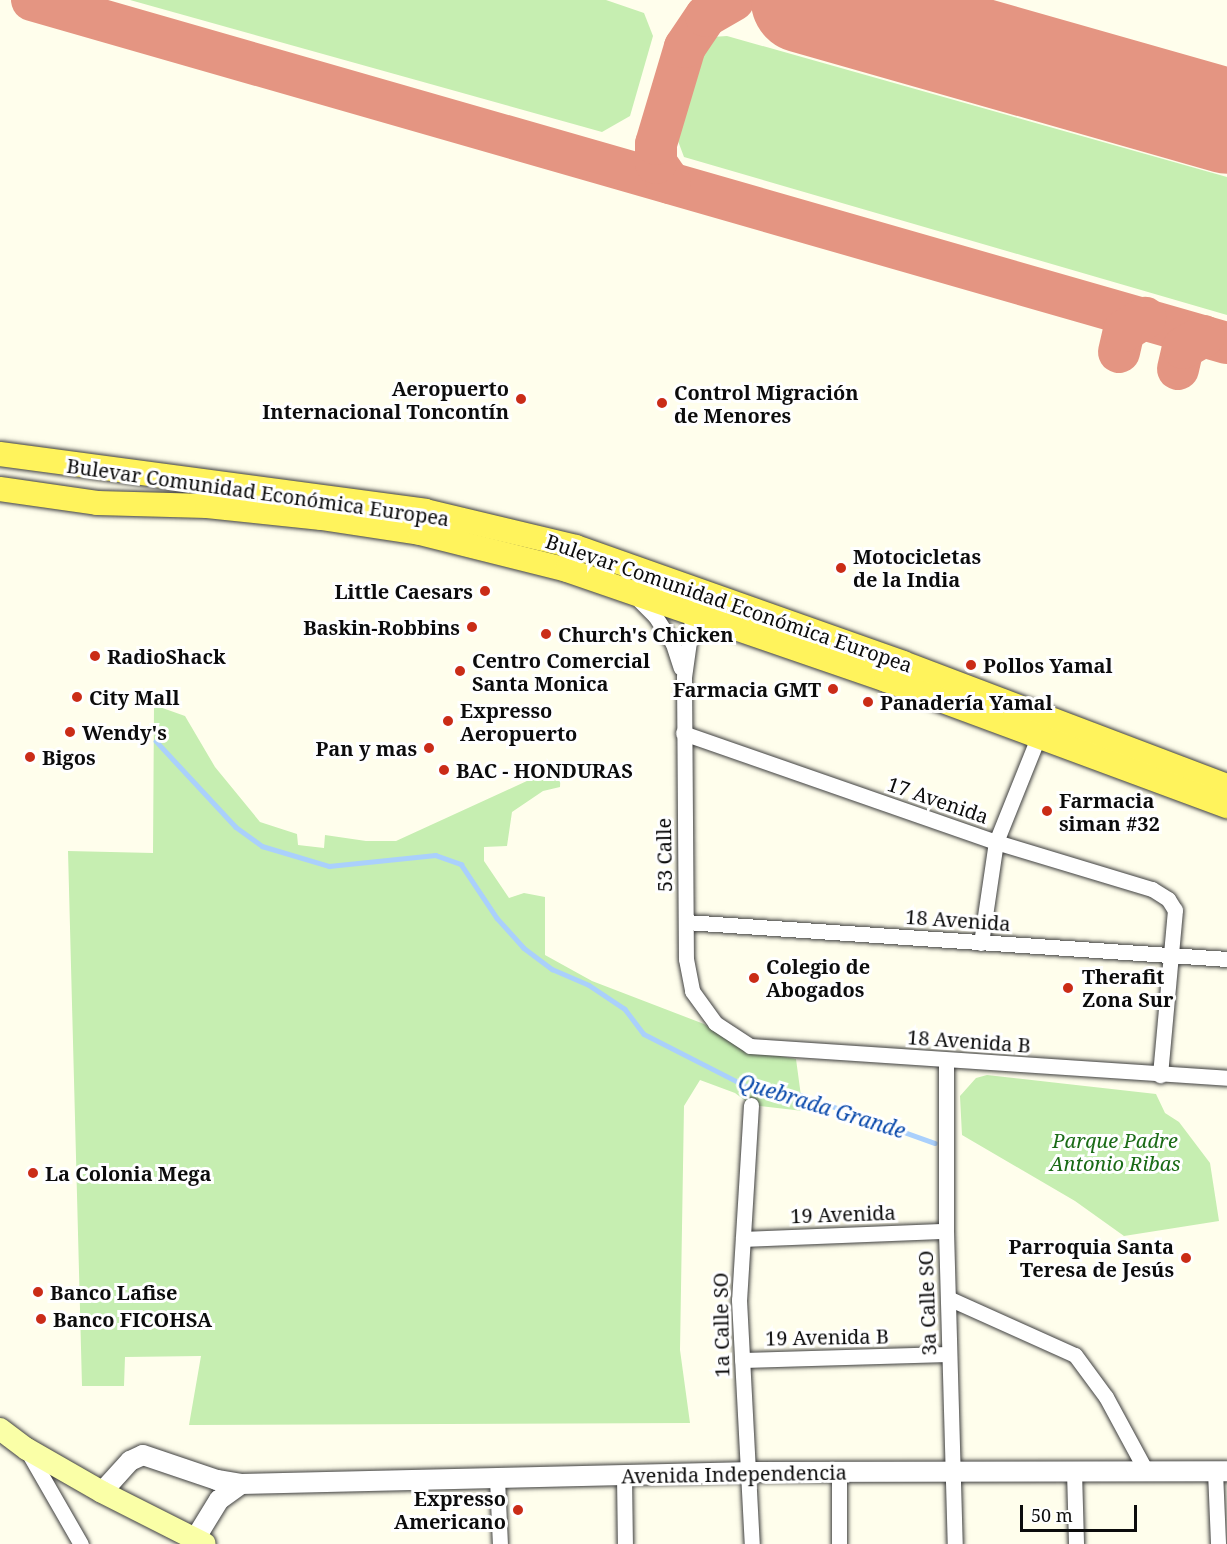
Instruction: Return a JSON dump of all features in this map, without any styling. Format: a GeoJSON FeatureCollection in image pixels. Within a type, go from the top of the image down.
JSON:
{"type":"FeatureCollection","features":[{"type":"Feature","properties":{"kind":"main road","name":"Bulevar Comunidad Económica Europea"},"geometry":{"type":"LineString","coordinates":[[0,454],[424,511],[576,547],[895,671],[1227,786]]}},
{"type":"Feature","properties":{"kind":"main road","name":"Bulevar Comunidad Económica Europea"},"geometry":{"type":"LineString","coordinates":[[0,489],[97,502],[207,506],[321,518],[420,533],[567,570],[693,613],[895,671],[1039,735],[1227,806]]}},
{"type":"Feature","properties":{"kind":"main road"},"geometry":{"type":"LineString","coordinates":[[0,1429],[27,1449],[102,1492],[200,1541]]}},
{"type":"Feature","properties":{"kind":"street","name":"53 Calle"},"geometry":{"type":"LineString","coordinates":[[631,592],[655,616],[673,645],[684,677]]}},
{"type":"Feature","properties":{"kind":"street","name":"53 Calle"},"geometry":{"type":"LineString","coordinates":[[693,613],[684,677],[686,960],[692,992],[715,1023]]}},
{"type":"Feature","properties":{"kind":"street","name":"17 Avenida"},"geometry":{"type":"LineString","coordinates":[[683,733],[996,842],[1152,889],[1168,899],[1175,910],[1170,956]]}},
{"type":"Feature","properties":{"kind":"street"},"geometry":{"type":"LineString","coordinates":[[981,943],[996,842],[1039,735]]}},
{"type":"Feature","properties":{"kind":"street","name":"18 Avenida"},"geometry":{"type":"LineString","coordinates":[[686,922],[1227,959]]}},
{"type":"Feature","properties":{"kind":"street"},"geometry":{"type":"LineString","coordinates":[[1160,1075],[1170,956]]}},
{"type":"Feature","properties":{"kind":"street","name":"18 Avenida B"},"geometry":{"type":"LineString","coordinates":[[715,1023],[750,1046],[946,1061],[1227,1078]]}},
{"type":"Feature","properties":{"kind":"street","name":"3a Calle SO"},"geometry":{"type":"LineString","coordinates":[[946,1061],[946,1231],[955,1544]]}},
{"type":"Feature","properties":{"kind":"street","name":"1a Calle SO"},"geometry":{"type":"LineString","coordinates":[[751,1106],[739,1300],[751,1472],[752,1544]]}},
{"type":"Feature","properties":{"kind":"street","name":"19 Avenida"},"geometry":{"type":"LineString","coordinates":[[742,1239],[946,1231]]}},
{"type":"Feature","properties":{"kind":"street"},"geometry":{"type":"LineString","coordinates":[[948,1298],[1075,1355],[1106,1397],[1146,1471]]}},
{"type":"Feature","properties":{"kind":"street","name":"19 Avenida B"},"geometry":{"type":"LineString","coordinates":[[742,1360],[949,1354]]}},
{"type":"Feature","properties":{"kind":"street"},"geometry":{"type":"LineString","coordinates":[[27,1449],[81,1544]]}},
{"type":"Feature","properties":{"kind":"street","name":"Avenida Independencia"},"geometry":{"type":"LineString","coordinates":[[102,1492],[130,1461],[143,1455],[217,1480],[242,1484],[751,1472],[1221,1471]]}},
{"type":"Feature","properties":{"kind":"street"},"geometry":{"type":"LineString","coordinates":[[839,1471],[839,1544]]}},
{"type":"Feature","properties":{"kind":"street"},"geometry":{"type":"LineString","coordinates":[[1074,1471],[1076,1544]]}},
{"type":"Feature","properties":{"kind":"street"},"geometry":{"type":"LineString","coordinates":[[1218,1544],[1221,1471]]}},
{"type":"Feature","properties":{"kind":"street"},"geometry":{"type":"LineString","coordinates":[[624,1476],[625,1544]]}},
{"type":"Feature","properties":{"kind":"street"},"geometry":{"type":"LineString","coordinates":[[497,1479],[500,1544]]}},
{"type":"Feature","properties":{"kind":"street"},"geometry":{"type":"LineString","coordinates":[[200,1541],[219,1500],[242,1484]]}},
{"type":"Feature","properties":{"kind":"green space"},"geometry":{"type":"Polygon","coordinates":[[[130,0],[606,0],[644,13],[653,36],[630,116],[602,132],[130,0]]]}},
{"type":"Feature","properties":{"kind":"green space"},"geometry":{"type":"Polygon","coordinates":[[[727,36],[1227,177],[1227,315],[684,157],[678,141],[680,119],[676,117],[696,53],[712,37],[727,36]]]}},
{"type":"Feature","properties":{"kind":"green space"},"geometry":{"type":"Polygon","coordinates":[[[154,705],[185,716],[215,767],[260,822],[297,834],[298,845],[324,848],[325,835],[366,841],[396,841],[529,780],[550,764],[561,765],[560,787],[543,791],[512,812],[507,846],[484,847],[484,861],[509,898],[524,893],[545,897],[545,955],[592,981],[704,1024],[742,1049],[796,1059],[803,1111],[751,1105],[735,1093],[700,1080],[684,1106],[680,1350],[690,1423],[189,1425],[201,1356],[125,1357],[124,1386],[82,1386],[68,851],[153,853],[154,705]]]}},
{"type":"Feature","properties":{"kind":"green space","name":"Parque Padre Antonio Ribas"},"geometry":{"type":"Polygon","coordinates":[[[987,1075],[1156,1094],[1165,1113],[1179,1122],[1210,1163],[1219,1221],[1124,1236],[1075,1201],[962,1135],[960,1096],[976,1078],[987,1075]]]}},
{"type":"Feature","properties":{"kind":"waterway","name":"Quebrada Grande"},"geometry":{"type":"LineString","coordinates":[[156,741],[236,827],[262,846],[329,866],[435,855],[461,864],[497,918],[524,948],[552,969],[589,985],[625,1009],[644,1034],[752,1089],[801,1095],[935,1143]]}},
{"type":"Feature","properties":{"kind":"taxiway"},"geometry":{"type":"LineString","coordinates":[[32,0],[1227,343]]}},
{"type":"Feature","properties":{"kind":"taxiway"},"geometry":{"type":"LineString","coordinates":[[670,183],[656,163],[656,144],[685,47],[706,16],[734,0]]}},
{"type":"Feature","properties":{"kind":"taxiway"},"geometry":{"type":"LineString","coordinates":[[1119,352],[1124,331],[1145,318]]}},
{"type":"Feature","properties":{"kind":"taxiway"},"geometry":{"type":"LineString","coordinates":[[1178,369],[1183,348],[1204,336]]}},
{"type":"Feature","properties":{"kind":"runway"},"geometry":{"type":"LineString","coordinates":[[803,0],[1227,121]]}},
{"type":"Feature","properties":{"kind":"place","name":"Aeropuerto Internacional Toncontín"},"geometry":{"type":"Point","coordinates":[521,399]}},
{"type":"Feature","properties":{"kind":"place","name":"Control Migración de Menores"},"geometry":{"type":"Point","coordinates":[662,403]}},
{"type":"Feature","properties":{"kind":"place","name":"Motocicletas de la India"},"geometry":{"type":"Point","coordinates":[841,568]}},
{"type":"Feature","properties":{"kind":"place","name":"Little Caesars"},"geometry":{"type":"Point","coordinates":[485,591]}},
{"type":"Feature","properties":{"kind":"place","name":"Baskin-Robbins"},"geometry":{"type":"Point","coordinates":[472,627]}},
{"type":"Feature","properties":{"kind":"place","name":"Church's Chicken"},"geometry":{"type":"Point","coordinates":[546,634]}},
{"type":"Feature","properties":{"kind":"place","name":"RadioShack"},"geometry":{"type":"Point","coordinates":[95,656]}},
{"type":"Feature","properties":{"kind":"place","name":"Pollos Yamal"},"geometry":{"type":"Point","coordinates":[971,665]}},
{"type":"Feature","properties":{"kind":"place","name":"Centro Comercial Santa Monica"},"geometry":{"type":"Point","coordinates":[460,671]}},
{"type":"Feature","properties":{"kind":"place","name":"Farmacia GMT"},"geometry":{"type":"Point","coordinates":[833,689]}},
{"type":"Feature","properties":{"kind":"place","name":"City Mall"},"geometry":{"type":"Point","coordinates":[77,697]}},
{"type":"Feature","properties":{"kind":"place","name":"Panadería Yamal"},"geometry":{"type":"Point","coordinates":[868,702]}},
{"type":"Feature","properties":{"kind":"place","name":"Expresso Aeropuerto"},"geometry":{"type":"Point","coordinates":[448,721]}},
{"type":"Feature","properties":{"kind":"place","name":"Wendy's"},"geometry":{"type":"Point","coordinates":[70,732]}},
{"type":"Feature","properties":{"kind":"place","name":"Pan y mas"},"geometry":{"type":"Point","coordinates":[429,748]}},
{"type":"Feature","properties":{"kind":"place","name":"Bigos"},"geometry":{"type":"Point","coordinates":[30,757]}},
{"type":"Feature","properties":{"kind":"place","name":"BAC - HONDURAS"},"geometry":{"type":"Point","coordinates":[444,770]}},
{"type":"Feature","properties":{"kind":"place","name":"Farmacia siman #32"},"geometry":{"type":"Point","coordinates":[1047,811]}},
{"type":"Feature","properties":{"kind":"place","name":"Colegio de Abogados"},"geometry":{"type":"Point","coordinates":[754,978]}},
{"type":"Feature","properties":{"kind":"place","name":"Therafit Zona Sur"},"geometry":{"type":"Point","coordinates":[1068,988]}},
{"type":"Feature","properties":{"kind":"place","name":"La Colonia Mega"},"geometry":{"type":"Point","coordinates":[33,1173]}},
{"type":"Feature","properties":{"kind":"place","name":"Parroquia Santa Teresa de Jesús"},"geometry":{"type":"Point","coordinates":[1186,1258]}},
{"type":"Feature","properties":{"kind":"place","name":"Banco Lafise"},"geometry":{"type":"Point","coordinates":[38,1292]}},
{"type":"Feature","properties":{"kind":"place","name":"Banco FICOHSA"},"geometry":{"type":"Point","coordinates":[41,1319]}},
{"type":"Feature","properties":{"kind":"place","name":"Expresso Americano"},"geometry":{"type":"Point","coordinates":[518,1510]}}]}
